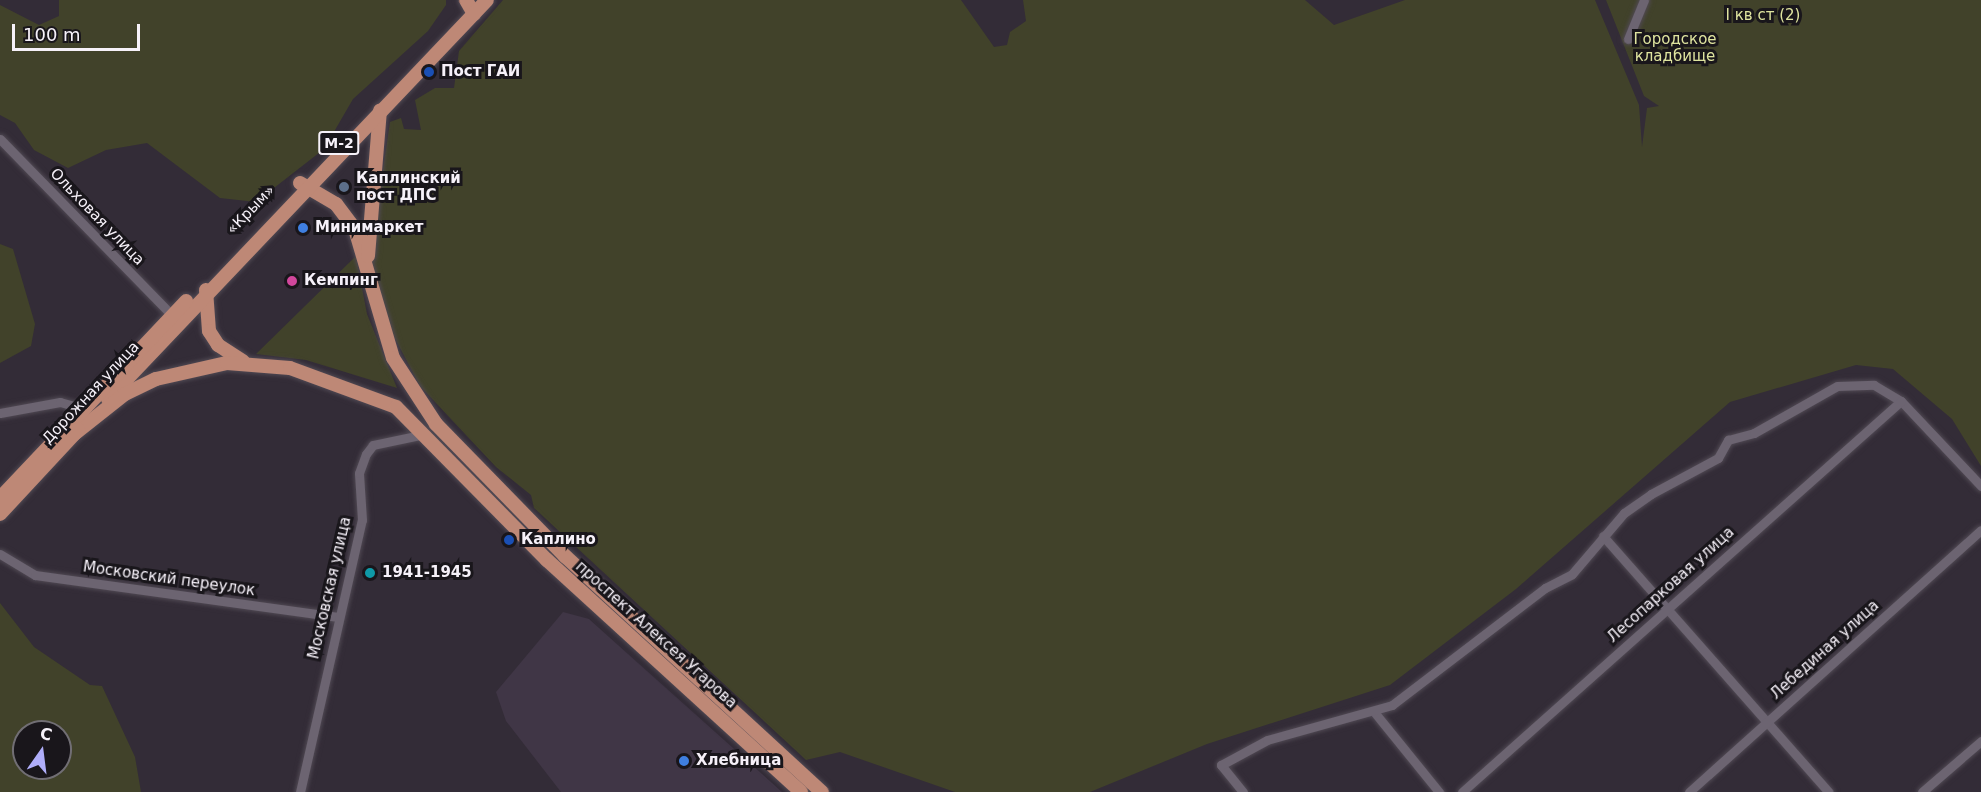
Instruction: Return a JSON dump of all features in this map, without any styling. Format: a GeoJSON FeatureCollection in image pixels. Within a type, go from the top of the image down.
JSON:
{"type":"FeatureCollection","features":[{"type":"Feature","properties":{"kind":"main road","name":"«Крым»"},"geometry":{"type":"LineString","coordinates":[[204,294],[471,6],[487,0]]}},
{"type":"Feature","properties":{"kind":"main road","name":"«Крым»"},"geometry":{"type":"LineString","coordinates":[[51,445],[209,277],[380,110],[471,6]]}},
{"type":"Feature","properties":{"kind":"main road"},"geometry":{"type":"LineString","coordinates":[[367,270],[380,110]]}},
{"type":"Feature","properties":{"kind":"main road","name":"проспект Алексея Угарова"},"geometry":{"type":"LineString","coordinates":[[304,185],[336,204],[355,229],[393,358],[436,424],[801,792]]}},
{"type":"Feature","properties":{"kind":"main road"},"geometry":{"type":"LineString","coordinates":[[209,277],[204,294],[209,331],[218,345],[245,362]]}},
{"type":"Feature","properties":{"kind":"main road","name":"Дорожная улица"},"geometry":{"type":"LineString","coordinates":[[0,514],[204,294]]}},
{"type":"Feature","properties":{"kind":"main road"},"geometry":{"type":"LineString","coordinates":[[74,435],[125,394],[156,379],[211,364],[245,362]]}},
{"type":"Feature","properties":{"kind":"main road","name":"проспект Алексея Угарова"},"geometry":{"type":"LineString","coordinates":[[245,362],[290,368],[359,389],[396,407],[547,560],[656,645],[822,792]]}},
{"type":"Feature","properties":{"kind":"main road"},"geometry":{"type":"LineString","coordinates":[[425,434],[436,424]]}},
{"type":"Feature","properties":{"kind":"main road","name":"Дорожная улица"},"geometry":{"type":"LineString","coordinates":[[0,498],[51,445]]}},
{"type":"Feature","properties":{"kind":"street"},"geometry":{"type":"LineString","coordinates":[[1628,39],[1644,0]]}},
{"type":"Feature","properties":{"kind":"street","name":"Ольховая улица"},"geometry":{"type":"LineString","coordinates":[[0,139],[173,316]]}},
{"type":"Feature","properties":{"kind":"street"},"geometry":{"type":"LineString","coordinates":[[1243,792],[1221,765],[1312,724],[1375,713],[1545,588],[1572,574],[1603,536],[1651,494],[1718,458],[1728,440],[1754,433],[1838,386],[1874,385],[1901,401],[1981,486]]}},
{"type":"Feature","properties":{"kind":"street","name":"Лесопарковая улица"},"geometry":{"type":"LineString","coordinates":[[1462,792],[1901,401]]}},
{"type":"Feature","properties":{"kind":"street"},"geometry":{"type":"LineString","coordinates":[[0,413],[60,402],[84,409]]}},
{"type":"Feature","properties":{"kind":"street","name":"Московская улица"},"geometry":{"type":"LineString","coordinates":[[300,792],[338,617],[362,520],[359,473],[366,454],[373,445],[425,434]]}},
{"type":"Feature","properties":{"kind":"street","name":"Лебединая улица"},"geometry":{"type":"LineString","coordinates":[[1689,792],[1981,530]]}},
{"type":"Feature","properties":{"kind":"street"},"geometry":{"type":"LineString","coordinates":[[1603,536],[1829,792]]}},
{"type":"Feature","properties":{"kind":"street","name":"Московский переулок"},"geometry":{"type":"LineString","coordinates":[[0,554],[35,575],[338,617]]}},
{"type":"Feature","properties":{"kind":"street"},"geometry":{"type":"LineString","coordinates":[[1375,713],[1439,792]]}},
{"type":"Feature","properties":{"kind":"street"},"geometry":{"type":"LineString","coordinates":[[1922,792],[1981,741]]}},
{"type":"Feature","properties":{"kind":"shaded area"},"geometry":{"type":"Polygon","coordinates":[[[563,612],[589,619],[782,792],[561,792],[506,721],[496,692],[563,612]]]}},
{"type":"Feature","properties":{"kind":"green space"},"geometry":{"type":"Polygon","coordinates":[[[59,0],[446,0],[446,5],[428,31],[353,99],[324,149],[256,202],[220,198],[147,143],[106,150],[68,168],[34,150],[15,123],[0,115],[0,5],[39,25],[59,16],[59,0]]]}},
{"type":"Feature","properties":{"kind":"green space"},"geometry":{"type":"Polygon","coordinates":[[[503,0],[961,0],[994,47],[1007,45],[1010,32],[1026,21],[1023,0],[1305,0],[1334,25],[1405,0],[1595,0],[1639,105],[1642,147],[1647,108],[1659,106],[1644,96],[1606,0],[1981,0],[1981,466],[1952,419],[1893,369],[1856,365],[1730,402],[1516,589],[1390,685],[1207,744],[1090,792],[955,792],[840,752],[806,760],[534,508],[531,495],[496,467],[420,386],[380,310],[370,257],[390,122],[401,118],[404,129],[421,130],[415,100],[435,88],[454,88],[459,51],[503,0]]]}},
{"type":"Feature","properties":{"kind":"green space"},"geometry":{"type":"Polygon","coordinates":[[[0,244],[13,249],[35,324],[31,346],[0,363],[0,244]]]}},
{"type":"Feature","properties":{"kind":"green space"},"geometry":{"type":"Polygon","coordinates":[[[356,256],[367,314],[397,388],[306,360],[256,354],[356,256]]]}},
{"type":"Feature","properties":{"kind":"green space"},"geometry":{"type":"Polygon","coordinates":[[[0,603],[34,647],[90,685],[102,686],[135,757],[141,792],[0,792],[0,603]]]}},
{"type":"Feature","properties":{"kind":"place","name":"Пост ГАИ"},"geometry":{"type":"Point","coordinates":[429,72]}},
{"type":"Feature","properties":{"kind":"place","name":"Каплинский пост ДПС"},"geometry":{"type":"Point","coordinates":[344,187]}},
{"type":"Feature","properties":{"kind":"place","name":"Минимаркет"},"geometry":{"type":"Point","coordinates":[303,228]}},
{"type":"Feature","properties":{"kind":"place","name":"Кемпинг"},"geometry":{"type":"Point","coordinates":[292,281]}},
{"type":"Feature","properties":{"kind":"place","name":"Каплино"},"geometry":{"type":"Point","coordinates":[509,540]}},
{"type":"Feature","properties":{"kind":"place","name":"1941-1945"},"geometry":{"type":"Point","coordinates":[370,573]}},
{"type":"Feature","properties":{"kind":"place","name":"Хлебница"},"geometry":{"type":"Point","coordinates":[684,761]}},
{"type":"Feature","properties":{"kind":"park label","name":"I кв ст (2)"},"geometry":{"type":"Point","coordinates":[1763,16]}},
{"type":"Feature","properties":{"kind":"park label","name":"Городское кладбище"},"geometry":{"type":"Point","coordinates":[1675,48]}}]}
